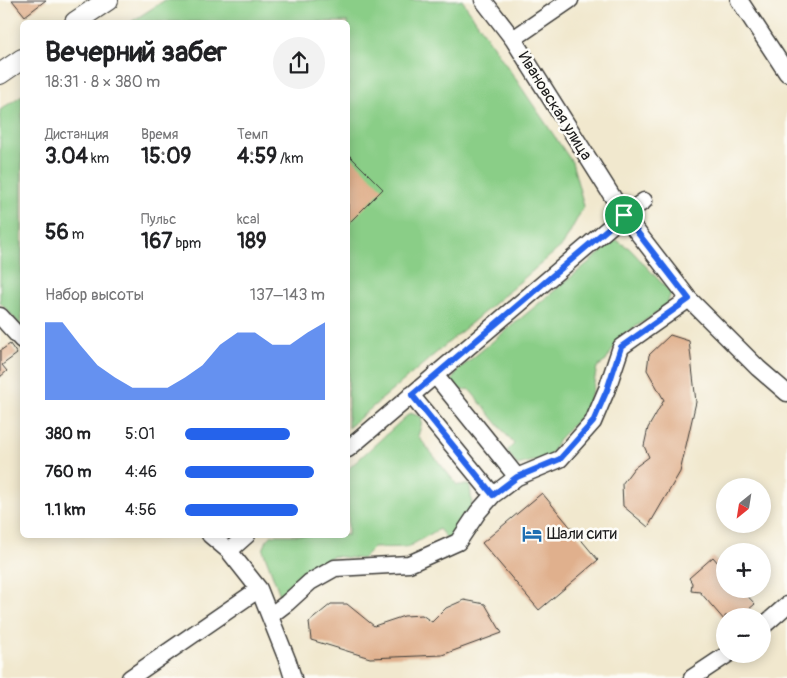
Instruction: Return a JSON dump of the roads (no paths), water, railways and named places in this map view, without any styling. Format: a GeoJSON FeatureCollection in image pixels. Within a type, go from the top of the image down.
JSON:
{"type":"FeatureCollection","features":[{"type":"Feature","properties":{"kind":"main road"},"geometry":{"type":"LineString","coordinates":[[78,20],[108,0]]}},
{"type":"Feature","properties":{"kind":"main road"},"geometry":{"type":"LineString","coordinates":[[0,74],[20,60]]}},
{"type":"Feature","properties":{"kind":"street","name":"Ивановская улица"},"geometry":{"type":"LineString","coordinates":[[483,0],[512,39],[624,215],[689,299],[758,368],[787,393]]}},
{"type":"Feature","properties":{"kind":"street"},"geometry":{"type":"LineString","coordinates":[[512,39],[570,0]]}},
{"type":"Feature","properties":{"kind":"street"},"geometry":{"type":"LineString","coordinates":[[739,0],[786,70]]}},
{"type":"Feature","properties":{"kind":"street"},"geometry":{"type":"LineString","coordinates":[[350,447],[624,215],[644,201]]}},
{"type":"Feature","properties":{"kind":"street"},"geometry":{"type":"LineString","coordinates":[[270,616],[310,582],[335,568],[409,564],[458,542],[478,512],[493,495],[517,477],[560,459],[593,422],[607,390],[621,347],[689,299]]}},
{"type":"Feature","properties":{"kind":"street"},"geometry":{"type":"LineString","coordinates":[[0,316],[20,338]]}},
{"type":"Feature","properties":{"kind":"street"},"geometry":{"type":"LineString","coordinates":[[435,375],[517,477]]}},
{"type":"Feature","properties":{"kind":"street"},"geometry":{"type":"LineString","coordinates":[[412,395],[493,495]]}},
{"type":"Feature","properties":{"kind":"street"},"geometry":{"type":"LineString","coordinates":[[213,538],[228,551],[259,589],[293,678]]}},
{"type":"Feature","properties":{"kind":"street"},"geometry":{"type":"LineString","coordinates":[[228,551],[243,538]]}},
{"type":"Feature","properties":{"kind":"street"},"geometry":{"type":"LineString","coordinates":[[130,678],[259,589]]}},
{"type":"Feature","properties":{"kind":"street"},"geometry":{"type":"LineString","coordinates":[[771,619],[787,605]]}},
{"type":"Feature","properties":{"kind":"street"},"geometry":{"type":"LineString","coordinates":[[692,678],[716,662]]}},
{"type":"Feature","properties":{"kind":"place","name":"Шали сити"},"geometry":{"type":"Point","coordinates":[532,534]}}]}
